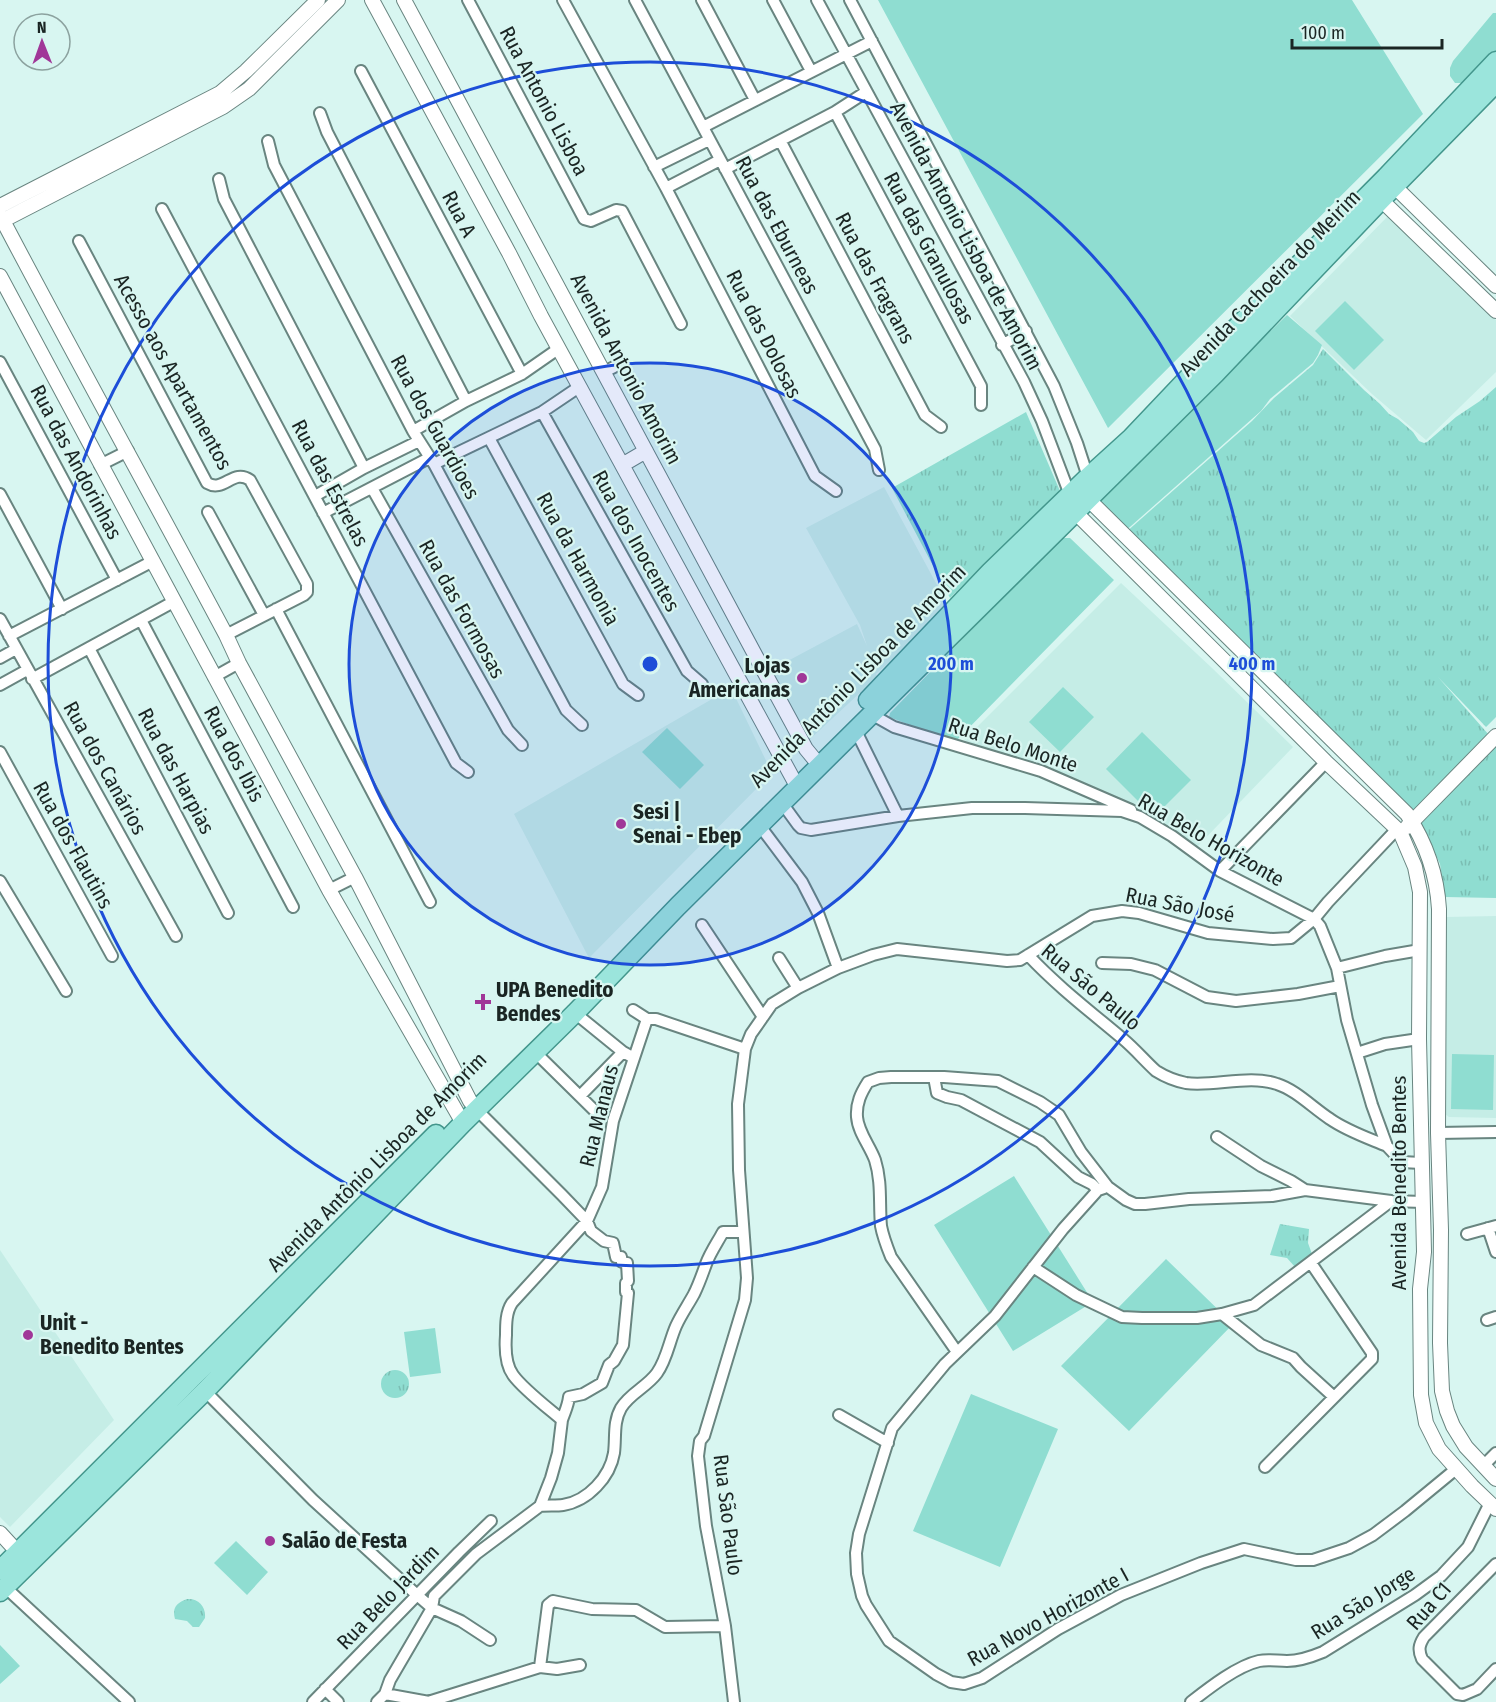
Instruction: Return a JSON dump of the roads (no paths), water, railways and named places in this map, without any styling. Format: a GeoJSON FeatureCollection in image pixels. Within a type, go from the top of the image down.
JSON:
{"type":"FeatureCollection","features":[{"type":"Feature","properties":{"kind":"main road","name":"Avenida Cachoeira do Meirim"},"geometry":{"type":"LineString","coordinates":[[1390,182],[1496,61]]}},
{"type":"Feature","properties":{"kind":"main road","name":"Avenida Cachoeira do Meirim"},"geometry":{"type":"LineString","coordinates":[[1088,477],[1131,438],[1224,340],[1496,83]]}},
{"type":"Feature","properties":{"kind":"main road","name":"Avenida Cachoeira do Meirim"},"geometry":{"type":"LineString","coordinates":[[1072,504],[1088,499],[1216,373],[1376,195]]}},
{"type":"Feature","properties":{"kind":"main road","name":"Avenida Antônio Lisboa de Amorim"},"geometry":{"type":"LineString","coordinates":[[10,1569],[205,1391],[467,1111],[631,941],[817,761],[871,714],[1072,504],[1088,477]]}},
{"type":"Feature","properties":{"kind":"main road","name":"Avenida Antônio Lisboa de Amorim"},"geometry":{"type":"LineString","coordinates":[[817,761],[831,740],[990,572],[1072,504]]}},
{"type":"Feature","properties":{"kind":"main road","name":"Avenida Antônio Lisboa de Amorim"},"geometry":{"type":"LineString","coordinates":[[10,1569],[467,1111],[536,1052],[575,1013],[782,803],[795,782]]}},
{"type":"Feature","properties":{"kind":"street"},"geometry":{"type":"LineString","coordinates":[[0,206],[220,93],[246,71],[318,0]]}},
{"type":"Feature","properties":{"kind":"street"},"geometry":{"type":"LineString","coordinates":[[338,0],[249,89],[222,107],[1,219],[128,451],[355,877],[467,1111]]}},
{"type":"Feature","properties":{"kind":"street"},"geometry":{"type":"LineString","coordinates":[[372,0],[509,253],[558,349],[795,782]]}},
{"type":"Feature","properties":{"kind":"street","name":"Avenida Antonio Amorim"},"geometry":{"type":"LineString","coordinates":[[404,0],[533,241],[609,369],[646,451],[806,748],[817,761]]}},
{"type":"Feature","properties":{"kind":"street","name":"Rua Antonio Lisboa"},"geometry":{"type":"LineString","coordinates":[[468,0],[586,220],[591,221],[618,210],[622,211],[681,324]]}},
{"type":"Feature","properties":{"kind":"street","name":"Rua das Dolosas"},"geometry":{"type":"LineString","coordinates":[[563,0],[666,188],[815,476],[836,491]]}},
{"type":"Feature","properties":{"kind":"street","name":"Rua das Eburneas"},"geometry":{"type":"LineString","coordinates":[[635,0],[875,449],[879,470]]}},
{"type":"Feature","properties":{"kind":"street"},"geometry":{"type":"LineString","coordinates":[[702,0],[755,100]]}},
{"type":"Feature","properties":{"kind":"street"},"geometry":{"type":"LineString","coordinates":[[773,0],[811,72]]}},
{"type":"Feature","properties":{"kind":"street","name":"Avenida Antonio Lisboa de Amorim"},"geometry":{"type":"LineString","coordinates":[[818,0],[1002,345],[1024,382],[1042,421],[1072,504]]}},
{"type":"Feature","properties":{"kind":"street","name":"Avenida Antonio Lisboa de Amorim"},"geometry":{"type":"LineString","coordinates":[[850,0],[1054,386],[1088,477]]}},
{"type":"Feature","properties":{"kind":"street"},"geometry":{"type":"LineString","coordinates":[[703,128],[872,41]]}},
{"type":"Feature","properties":{"kind":"street","name":"Rua A"},"geometry":{"type":"LineString","coordinates":[[361,71],[522,374]]}},
{"type":"Feature","properties":{"kind":"street"},"geometry":{"type":"LineString","coordinates":[[666,188],[781,142],[866,92]]}},
{"type":"Feature","properties":{"kind":"street","name":"Rua das Granulosas"},"geometry":{"type":"LineString","coordinates":[[835,112],[981,386],[981,405]]}},
{"type":"Feature","properties":{"kind":"street"},"geometry":{"type":"LineString","coordinates":[[320,113],[327,132],[466,401]]}},
{"type":"Feature","properties":{"kind":"street"},"geometry":{"type":"LineString","coordinates":[[654,167],[709,140]]}},
{"type":"Feature","properties":{"kind":"street","name":"Rua dos Guardioes"},"geometry":{"type":"LineString","coordinates":[[268,141],[274,165],[416,436],[432,461],[566,710],[582,725]]}},
{"type":"Feature","properties":{"kind":"street","name":"Rua das Fragrans"},"geometry":{"type":"LineString","coordinates":[[781,142],[925,416],[941,427]]}},
{"type":"Feature","properties":{"kind":"street"},"geometry":{"type":"LineString","coordinates":[[219,179],[224,199],[364,468]]}},
{"type":"Feature","properties":{"kind":"street"},"geometry":{"type":"LineString","coordinates":[[1390,182],[1496,286]]}},
{"type":"Feature","properties":{"kind":"street"},"geometry":{"type":"LineString","coordinates":[[1376,195],[1496,311]]}},
{"type":"Feature","properties":{"kind":"street","name":"Rua das Estrelas"},"geometry":{"type":"LineString","coordinates":[[162,209],[456,763],[468,772]]}},
{"type":"Feature","properties":{"kind":"street","name":"Acesso aos Apartamentos"},"geometry":{"type":"LineString","coordinates":[[79,241],[207,483],[219,486],[239,476],[250,480],[308,588],[304,595],[276,609]]}},
{"type":"Feature","properties":{"kind":"street"},"geometry":{"type":"LineString","coordinates":[[509,253],[533,241]]}},
{"type":"Feature","properties":{"kind":"street"},"geometry":{"type":"LineString","coordinates":[[0,276],[329,890],[467,1111],[587,1221],[591,1231],[604,1241],[613,1243],[616,1257],[621,1257],[622,1262],[627,1263],[626,1292],[628,1293],[623,1345],[614,1361],[609,1365],[602,1383],[583,1394],[569,1397],[562,1419],[558,1453],[540,1506],[563,1505],[579,1501],[600,1483],[610,1467],[614,1452],[617,1415],[623,1404],[658,1373],[682,1313],[697,1288],[706,1262],[723,1232],[743,1232]]}},
{"type":"Feature","properties":{"kind":"street"},"geometry":{"type":"LineString","coordinates":[[1002,345],[1026,331]]}},
{"type":"Feature","properties":{"kind":"street"},"geometry":{"type":"LineString","coordinates":[[315,496],[416,436],[466,401],[522,374],[558,349]]}},
{"type":"Feature","properties":{"kind":"street","name":"Rua das Andorinhas"},"geometry":{"type":"LineString","coordinates":[[0,362],[117,580]]}},
{"type":"Feature","properties":{"kind":"street"},"geometry":{"type":"LineString","coordinates":[[323,513],[372,488],[489,438],[542,412],[579,387]]}},
{"type":"Feature","properties":{"kind":"street","name":"Rua dos Inocentes"},"geometry":{"type":"LineString","coordinates":[[542,412],[687,671],[702,684]]}},
{"type":"Feature","properties":{"kind":"street","name":"Rua da Harmonia"},"geometry":{"type":"LineString","coordinates":[[489,438],[623,684],[638,695]]}},
{"type":"Feature","properties":{"kind":"street"},"geometry":{"type":"LineString","coordinates":[[100,465],[128,451]]}},
{"type":"Feature","properties":{"kind":"street"},"geometry":{"type":"LineString","coordinates":[[622,465],[646,451]]}},
{"type":"Feature","properties":{"kind":"street"},"geometry":{"type":"LineString","coordinates":[[1088,477],[1088,499]]}},
{"type":"Feature","properties":{"kind":"street","name":"Rua das Formosas"},"geometry":{"type":"LineString","coordinates":[[372,488],[508,730],[522,745]]}},
{"type":"Feature","properties":{"kind":"street"},"geometry":{"type":"LineString","coordinates":[[0,494],[62,609]]}},
{"type":"Feature","properties":{"kind":"street","name":"Avenida Benedito Bentes"},"geometry":{"type":"LineString","coordinates":[[1088,499],[1395,802],[1412,822],[1429,856],[1435,876],[1440,909],[1438,1133],[1442,1391],[1453,1426],[1466,1447],[1496,1479]]}},
{"type":"Feature","properties":{"kind":"street","name":"Avenida Benedito Bentes"},"geometry":{"type":"LineString","coordinates":[[1072,504],[1326,762],[1399,831],[1415,867],[1420,892],[1419,1039],[1424,1252],[1419,1289],[1421,1395],[1426,1423],[1439,1449],[1493,1506]]}},
{"type":"Feature","properties":{"kind":"street"},"geometry":{"type":"LineString","coordinates":[[208,512],[264,615]]}},
{"type":"Feature","properties":{"kind":"street"},"geometry":{"type":"LineString","coordinates":[[9,636],[153,561]]}},
{"type":"Feature","properties":{"kind":"street"},"geometry":{"type":"LineString","coordinates":[[0,685],[89,648],[175,601]]}},
{"type":"Feature","properties":{"kind":"street"},"geometry":{"type":"LineString","coordinates":[[226,635],[276,609],[430,902]]}},
{"type":"Feature","properties":{"kind":"street","name":"Rua dos Canários"},"geometry":{"type":"LineString","coordinates":[[0,619],[176,936]]}},
{"type":"Feature","properties":{"kind":"street","name":"Rua dos Ibis"},"geometry":{"type":"LineString","coordinates":[[141,620],[293,907]]}},
{"type":"Feature","properties":{"kind":"street","name":"Rua das Harpias"},"geometry":{"type":"LineString","coordinates":[[89,648],[228,913]]}},
{"type":"Feature","properties":{"kind":"street"},"geometry":{"type":"LineString","coordinates":[[0,658],[16,649]]}},
{"type":"Feature","properties":{"kind":"street"},"geometry":{"type":"LineString","coordinates":[[214,677],[239,663]]}},
{"type":"Feature","properties":{"kind":"street"},"geometry":{"type":"LineString","coordinates":[[735,675],[760,664]]}},
{"type":"Feature","properties":{"kind":"street","name":"Rua Belo Monte"},"geometry":{"type":"LineString","coordinates":[[871,714],[894,727],[1041,771],[1132,810],[1140,818]]}},
{"type":"Feature","properties":{"kind":"street"},"geometry":{"type":"LineString","coordinates":[[855,729],[898,816]]}},
{"type":"Feature","properties":{"kind":"street"},"geometry":{"type":"LineString","coordinates":[[1399,831],[1412,822],[1496,736]]}},
{"type":"Feature","properties":{"kind":"street","name":"Rua dos Flautins"},"geometry":{"type":"LineString","coordinates":[[0,752],[112,956]]}},
{"type":"Feature","properties":{"kind":"street"},"geometry":{"type":"LineString","coordinates":[[1220,871],[1326,762]]}},
{"type":"Feature","properties":{"kind":"street","name":"Rua Belo Horizonte"},"geometry":{"type":"LineString","coordinates":[[782,803],[798,825],[805,830],[972,808],[1122,812],[1140,818],[1186,845],[1220,871],[1314,919]]}},
{"type":"Feature","properties":{"kind":"street"},"geometry":{"type":"LineString","coordinates":[[760,826],[802,882],[818,913],[838,968]]}},
{"type":"Feature","properties":{"kind":"street","name":"Rua São José"},"geometry":{"type":"LineString","coordinates":[[1028,955],[1092,916],[1122,910],[1208,933],[1273,939],[1291,938],[1314,919],[1399,831]]}},
{"type":"Feature","properties":{"kind":"street"},"geometry":{"type":"LineString","coordinates":[[329,890],[355,877]]}},
{"type":"Feature","properties":{"kind":"street"},"geometry":{"type":"LineString","coordinates":[[0,881],[66,991]]}},
{"type":"Feature","properties":{"kind":"street"},"geometry":{"type":"LineString","coordinates":[[1314,919],[1320,926],[1337,968],[1347,1020],[1372,1105],[1388,1146],[1402,1162],[1421,1163]]}},
{"type":"Feature","properties":{"kind":"street"},"geometry":{"type":"LineString","coordinates":[[702,925],[763,1017]]}},
{"type":"Feature","properties":{"kind":"street","name":"Rua São Paulo"},"geometry":{"type":"LineString","coordinates":[[734,1702],[725,1626],[706,1526],[698,1456],[700,1441],[704,1436],[745,1300],[747,1278],[738,1104],[745,1049],[751,1034],[772,1004],[838,968],[873,955],[897,950],[1007,961],[1020,960],[1028,955],[1047,976],[1130,1045],[1157,1071],[1184,1083],[1255,1081],[1274,1083],[1285,1087],[1331,1120],[1357,1134],[1388,1146]]}},
{"type":"Feature","properties":{"kind":"street"},"geometry":{"type":"LineString","coordinates":[[1337,968],[1420,950]]}},
{"type":"Feature","properties":{"kind":"street"},"geometry":{"type":"LineString","coordinates":[[779,958],[798,988]]}},
{"type":"Feature","properties":{"kind":"street"},"geometry":{"type":"LineString","coordinates":[[1102,963],[1131,964],[1155,970],[1207,997],[1236,1001],[1298,994],[1340,986]]}},
{"type":"Feature","properties":{"kind":"street"},"geometry":{"type":"LineString","coordinates":[[633,1010],[647,1019],[656,1019],[745,1049]]}},
{"type":"Feature","properties":{"kind":"street"},"geometry":{"type":"LineString","coordinates":[[575,1013],[623,1052],[634,1058]]}},
{"type":"Feature","properties":{"kind":"street","name":"Rua Manaus"},"geometry":{"type":"LineString","coordinates":[[587,1221],[602,1186],[613,1121],[647,1019]]}},
{"type":"Feature","properties":{"kind":"street"},"geometry":{"type":"LineString","coordinates":[[1357,1053],[1385,1044],[1419,1039]]}},
{"type":"Feature","properties":{"kind":"street"},"geometry":{"type":"LineString","coordinates":[[536,1052],[600,1116]]}},
{"type":"Feature","properties":{"kind":"street"},"geometry":{"type":"LineString","coordinates":[[580,1096],[623,1052]]}},
{"type":"Feature","properties":{"kind":"street"},"geometry":{"type":"LineString","coordinates":[[934,1077],[937,1093],[961,1100],[1040,1142],[1078,1177],[1135,1204],[1189,1199],[1272,1196],[1305,1190],[1391,1201],[1423,1202]]}},
{"type":"Feature","properties":{"kind":"street"},"geometry":{"type":"LineString","coordinates":[[957,1352],[891,1257],[886,1244],[881,1227],[879,1173],[857,1121],[856,1107],[868,1082],[879,1078],[934,1077],[998,1081],[1040,1102],[1059,1115],[1103,1188]]}},
{"type":"Feature","properties":{"kind":"street"},"geometry":{"type":"LineString","coordinates":[[1438,1133],[1496,1132]]}},
{"type":"Feature","properties":{"kind":"street"},"geometry":{"type":"LineString","coordinates":[[1217,1137],[1261,1166],[1291,1180],[1305,1190]]}},
{"type":"Feature","properties":{"kind":"street","name":"Rua Novo Horizonte I"},"geometry":{"type":"LineString","coordinates":[[1103,1188],[1063,1229],[995,1316],[938,1372],[892,1428],[859,1534],[856,1553],[857,1574],[862,1596],[889,1641],[936,1674],[951,1682],[964,1684],[982,1678],[1058,1629],[1121,1595],[1209,1560],[1244,1550],[1296,1560],[1313,1560],[1349,1548],[1373,1535],[1456,1469]]}},
{"type":"Feature","properties":{"kind":"street"},"geometry":{"type":"LineString","coordinates":[[1033,1267],[1076,1295],[1122,1317],[1197,1318],[1222,1314],[1254,1305],[1391,1201]]}},
{"type":"Feature","properties":{"kind":"street"},"geometry":{"type":"LineString","coordinates":[[562,1419],[513,1375],[506,1349],[508,1309],[587,1221]]}},
{"type":"Feature","properties":{"kind":"street"},"geometry":{"type":"LineString","coordinates":[[1467,1234],[1492,1227],[1496,1252]]}},
{"type":"Feature","properties":{"kind":"street"},"geometry":{"type":"LineString","coordinates":[[1424,1252],[1441,1252]]}},
{"type":"Feature","properties":{"kind":"street"},"geometry":{"type":"LineString","coordinates":[[1265,1467],[1371,1361],[1372,1356],[1311,1263]]}},
{"type":"Feature","properties":{"kind":"street"},"geometry":{"type":"LineString","coordinates":[[1222,1314],[1261,1345],[1293,1358],[1334,1397]]}},
{"type":"Feature","properties":{"kind":"street"},"geometry":{"type":"LineString","coordinates":[[205,1391],[313,1500],[417,1595],[432,1608],[461,1621],[490,1640]]}},
{"type":"Feature","properties":{"kind":"street"},"geometry":{"type":"LineString","coordinates":[[839,1415],[888,1443]]}},
{"type":"Feature","properties":{"kind":"street"},"geometry":{"type":"LineString","coordinates":[[1483,1466],[1496,1453]]}},
{"type":"Feature","properties":{"kind":"street","name":"Rua Belo Jardim"},"geometry":{"type":"LineString","coordinates":[[381,1698],[432,1608],[434,1596],[476,1554],[540,1506]]}},
{"type":"Feature","properties":{"kind":"street","name":"Rua São Jorge"},"geometry":{"type":"LineString","coordinates":[[1191,1702],[1220,1680],[1251,1663],[1262,1660],[1307,1659],[1323,1652],[1415,1595],[1441,1576],[1463,1554],[1493,1506]]}},
{"type":"Feature","properties":{"kind":"street","name":"Rua Belo Jardim"},"geometry":{"type":"LineString","coordinates":[[313,1702],[491,1521]]}},
{"type":"Feature","properties":{"kind":"street"},"geometry":{"type":"LineString","coordinates":[[0,1533],[10,1569],[129,1702]]}},
{"type":"Feature","properties":{"kind":"street","name":"Rua C1"},"geometry":{"type":"LineString","coordinates":[[1496,1564],[1424,1636],[1419,1646],[1422,1659],[1457,1694],[1463,1695],[1477,1689],[1496,1669]]}},
{"type":"Feature","properties":{"kind":"street"},"geometry":{"type":"LineString","coordinates":[[540,1667],[548,1605],[553,1601],[592,1609],[636,1610],[665,1627],[725,1626]]}},
{"type":"Feature","properties":{"kind":"street"},"geometry":{"type":"LineString","coordinates":[[381,1698],[428,1702],[540,1667],[557,1669],[580,1665]]}},
{"type":"Feature","properties":{"kind":"street"},"geometry":{"type":"LineString","coordinates":[[325,1689],[338,1702]]}},
{"type":"Feature","properties":{"kind":"place","name":"Lojas Americanas"},"geometry":{"type":"Point","coordinates":[802,678]}},
{"type":"Feature","properties":{"kind":"place","name":"Sesi | Senai - Ebep"},"geometry":{"type":"Point","coordinates":[621,824]}},
{"type":"Feature","properties":{"kind":"place","name":"UPA Benedito Bendes"},"geometry":{"type":"Point","coordinates":[483,1002]}},
{"type":"Feature","properties":{"kind":"place","name":"Unit - Benedito Bentes"},"geometry":{"type":"Point","coordinates":[28,1335]}},
{"type":"Feature","properties":{"kind":"place","name":"Salão de Festa"},"geometry":{"type":"Point","coordinates":[270,1541]}}]}
